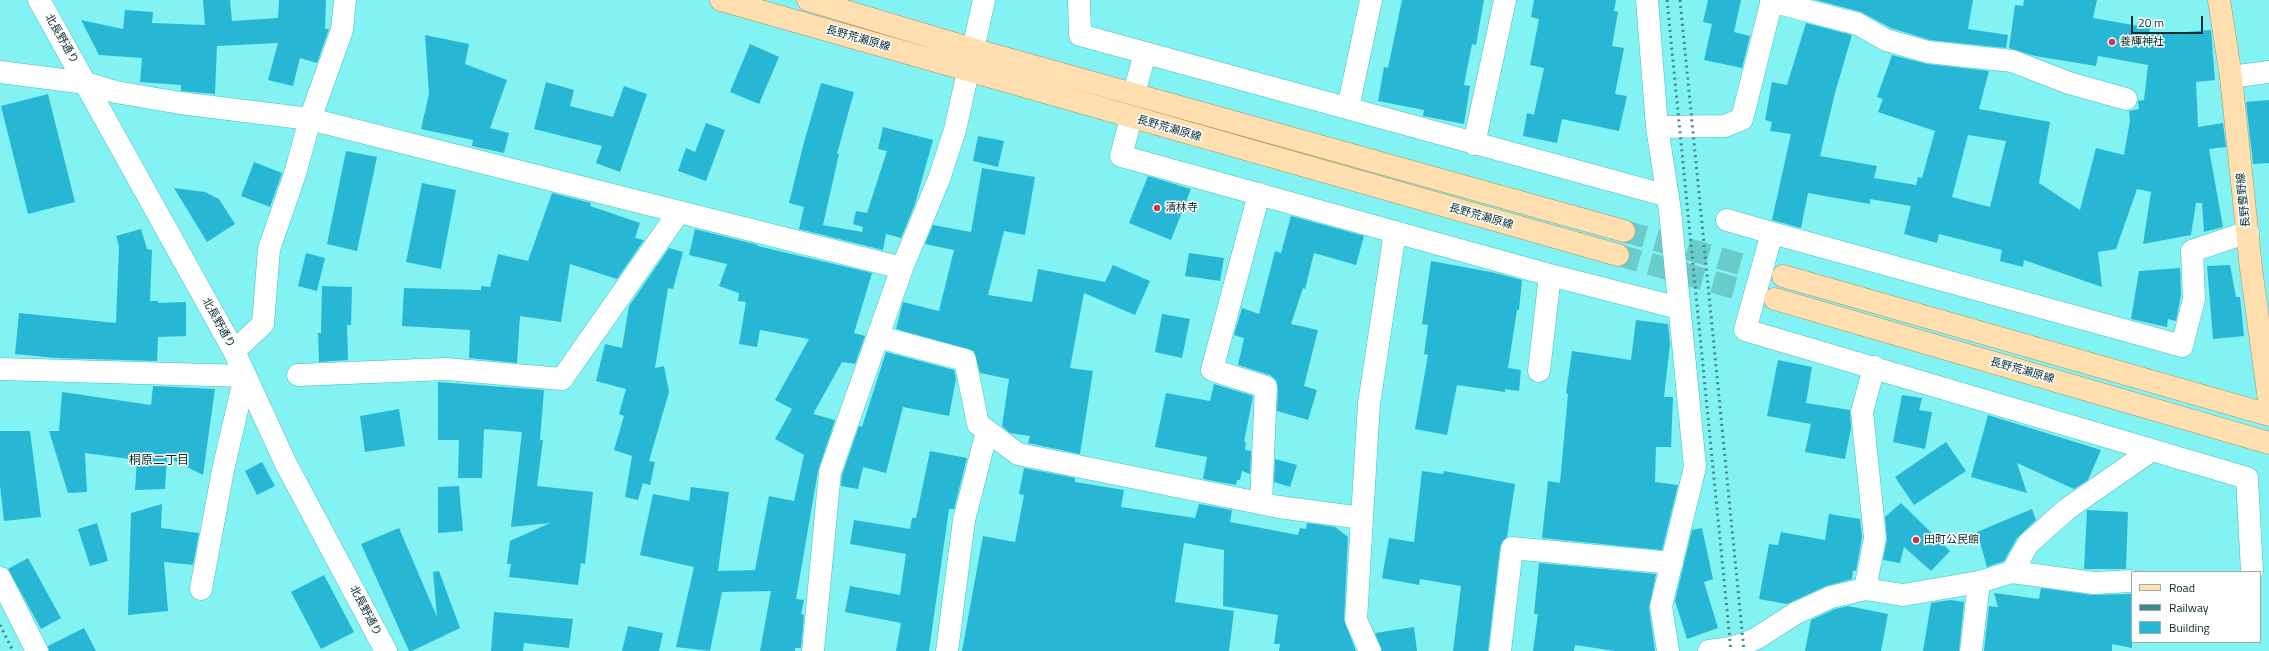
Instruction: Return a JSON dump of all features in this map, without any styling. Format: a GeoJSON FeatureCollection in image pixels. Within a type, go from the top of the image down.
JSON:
{"type":"FeatureCollection","features":[{"type":"Feature","properties":{"kind":"main road","name":"長野荒瀬原線"},"geometry":{"type":"LineString","coordinates":[[721,0],[1131,118],[1618,255]]}},
{"type":"Feature","properties":{"kind":"main road","name":"長野荒瀬原線"},"geometry":{"type":"LineString","coordinates":[[808,0],[972,49],[1624,231]]}},
{"type":"Feature","properties":{"kind":"main road","name":"長野豊野線"},"geometry":{"type":"LineString","coordinates":[[2219,0],[2231,77],[2248,232],[2269,400]]}},
{"type":"Feature","properties":{"kind":"main road"},"geometry":{"type":"LineString","coordinates":[[1783,276],[2269,414]]}},
{"type":"Feature","properties":{"kind":"main road","name":"長野荒瀬原線"},"geometry":{"type":"LineString","coordinates":[[1775,300],[2269,443]]}},
{"type":"Feature","properties":{"kind":"street","name":"北長野通り"},"geometry":{"type":"LineString","coordinates":[[39,0],[234,351],[286,464],[386,651]]}},
{"type":"Feature","properties":{"kind":"street"},"geometry":{"type":"LineString","coordinates":[[234,351],[263,324],[269,249],[295,174],[310,119],[342,30],[345,0]]}},
{"type":"Feature","properties":{"kind":"street"},"geometry":{"type":"LineString","coordinates":[[813,651],[830,472],[879,337],[902,268],[939,179],[955,130],[984,0]]}},
{"type":"Feature","properties":{"kind":"street"},"geometry":{"type":"LineString","coordinates":[[1079,0],[1080,35],[1668,196]]}},
{"type":"Feature","properties":{"kind":"street"},"geometry":{"type":"LineString","coordinates":[[1348,108],[1371,0]]}},
{"type":"Feature","properties":{"kind":"street"},"geometry":{"type":"LineString","coordinates":[[1474,144],[1505,0]]}},
{"type":"Feature","properties":{"kind":"street"},"geometry":{"type":"LineString","coordinates":[[1647,0],[1657,127],[1668,196],[1695,468],[1661,606],[1668,651]]}},
{"type":"Feature","properties":{"kind":"street"},"geometry":{"type":"LineString","coordinates":[[1657,127],[1725,126],[1742,119],[1771,1],[1858,24],[1886,40],[1928,52],[2012,61],[2069,82],[2126,99]]}},
{"type":"Feature","properties":{"kind":"street"},"geometry":{"type":"LineString","coordinates":[[1134,93],[1145,54]]}},
{"type":"Feature","properties":{"kind":"street"},"geometry":{"type":"LineString","coordinates":[[0,72],[86,83],[116,92],[173,102],[310,119],[902,268]]}},
{"type":"Feature","properties":{"kind":"street"},"geometry":{"type":"LineString","coordinates":[[2231,77],[2269,72]]}},
{"type":"Feature","properties":{"kind":"street"},"geometry":{"type":"LineString","coordinates":[[1131,118],[1121,156],[1550,275],[1679,308]]}},
{"type":"Feature","properties":{"kind":"street"},"geometry":{"type":"LineString","coordinates":[[1259,194],[1212,370],[1266,387],[1262,503]]}},
{"type":"Feature","properties":{"kind":"street"},"geometry":{"type":"LineString","coordinates":[[298,375],[446,369],[562,379],[678,212]]}},
{"type":"Feature","properties":{"kind":"street"},"geometry":{"type":"LineString","coordinates":[[1726,220],[2182,346],[2194,299],[2192,251],[2248,232]]}},
{"type":"Feature","properties":{"kind":"street"},"geometry":{"type":"LineString","coordinates":[[1370,651],[1356,620],[1362,518],[1369,404],[1395,232]]}},
{"type":"Feature","properties":{"kind":"street"},"geometry":{"type":"LineString","coordinates":[[1772,233],[1745,330],[2247,478],[2252,571]]}},
{"type":"Feature","properties":{"kind":"street"},"geometry":{"type":"LineString","coordinates":[[1539,371],[1550,275]]}},
{"type":"Feature","properties":{"kind":"street"},"geometry":{"type":"LineString","coordinates":[[879,337],[965,360],[978,424],[1018,454],[1262,503],[1362,518]]}},
{"type":"Feature","properties":{"kind":"street"},"geometry":{"type":"LineString","coordinates":[[1865,589],[1875,538],[1862,412],[1874,367]]}},
{"type":"Feature","properties":{"kind":"street"},"geometry":{"type":"LineString","coordinates":[[0,369],[246,376],[223,470],[201,589]]}},
{"type":"Feature","properties":{"kind":"street"},"geometry":{"type":"LineString","coordinates":[[947,651],[964,520],[987,431]]}},
{"type":"Feature","properties":{"kind":"street"},"geometry":{"type":"LineString","coordinates":[[2012,572],[2028,544],[2067,509],[2152,450]]}},
{"type":"Feature","properties":{"kind":"street"},"geometry":{"type":"LineString","coordinates":[[1500,651],[1512,548],[1672,563]]}},
{"type":"Feature","properties":{"kind":"street"},"geometry":{"type":"LineString","coordinates":[[1709,651],[1730,648],[1743,644],[1757,638],[1796,613],[1824,600],[1865,589],[1903,595],[1979,582],[2012,572],[2094,582],[2131,581]]}},
{"type":"Feature","properties":{"kind":"street"},"geometry":{"type":"LineString","coordinates":[[0,578],[38,651]]}},
{"type":"Feature","properties":{"kind":"street"},"geometry":{"type":"LineString","coordinates":[[1971,651],[1979,582]]}},
{"type":"Feature","properties":{"kind":"building"},"geometry":{"type":"Polygon","coordinates":[[[203,0],[230,0],[232,21],[278,18],[279,0],[326,0],[325,29],[329,29],[317,63],[300,58],[293,86],[268,80],[278,43],[217,46],[215,94],[181,91],[181,85],[140,82],[142,58],[99,55],[81,20],[123,29],[125,10],[153,12],[152,23],[205,25],[203,0]]]}},
{"type":"Feature","properties":{"kind":"building"},"geometry":{"type":"Polygon","coordinates":[[[1402,0],[1484,0],[1476,45],[1472,44],[1464,85],[1470,86],[1464,124],[1423,116],[1424,110],[1378,101],[1384,67],[1388,68],[1402,0]]]}},
{"type":"Feature","properties":{"kind":"building"},"geometry":{"type":"Polygon","coordinates":[[[1534,0],[1616,0],[1614,11],[1618,12],[1612,46],[1624,48],[1615,94],[1627,96],[1619,131],[1562,119],[1557,143],[1523,136],[1527,113],[1534,115],[1544,68],[1530,65],[1539,19],[1531,17],[1534,0]]]}},
{"type":"Feature","properties":{"kind":"building"},"geometry":{"type":"Polygon","coordinates":[[[1708,0],[1741,0],[1734,32],[1750,36],[1742,68],[1704,60],[1712,24],[1703,22],[1708,0]]]}},
{"type":"Feature","properties":{"kind":"building"},"geometry":{"type":"Polygon","coordinates":[[[1816,0],[1973,0],[1968,29],[2008,35],[2006,48],[1930,40],[1891,28],[1861,12],[1816,0]]]}},
{"type":"Feature","properties":{"kind":"building"},"geometry":{"type":"Polygon","coordinates":[[[2024,0],[2097,0],[2093,18],[2150,28],[2149,35],[2211,30],[2215,80],[2196,82],[2198,127],[2223,123],[2226,147],[2209,149],[2223,227],[2204,232],[2202,203],[2196,203],[2191,235],[2143,244],[2151,192],[2137,189],[2116,249],[2098,252],[2102,287],[2024,260],[2023,267],[2000,261],[2002,250],[1939,234],[1937,243],[1904,234],[1911,206],[1870,199],[1870,204],[1808,193],[1801,228],[1772,220],[1791,134],[1770,131],[1772,122],[1765,120],[1772,82],[1787,85],[1806,23],[1852,35],[1835,93],[1820,156],[1877,166],[1874,178],[1916,185],[1918,177],[1922,178],[1935,131],[1878,112],[1883,99],[1877,97],[1892,55],[1927,64],[1989,71],[1979,109],[2050,122],[2039,183],[2080,210],[2096,148],[2124,155],[2130,120],[2129,111],[2139,109],[2138,101],[2144,100],[2148,65],[2098,56],[2096,66],[2035,56],[2009,48],[2015,5],[2023,6],[2024,0]],[[1968,135],[1952,197],[1990,207],[2006,141],[1968,135]]]}},
{"type":"Feature","properties":{"kind":"building"},"geometry":{"type":"Polygon","coordinates":[[[425,35],[469,44],[465,64],[507,80],[490,128],[509,133],[504,153],[472,146],[473,140],[421,129],[429,94],[425,35]]]}},
{"type":"Feature","properties":{"kind":"building"},"geometry":{"type":"Polygon","coordinates":[[[750,44],[779,57],[759,104],[730,92],[750,44]]]}},
{"type":"Feature","properties":{"kind":"building"},"geometry":{"type":"Polygon","coordinates":[[[546,82],[574,90],[570,106],[613,117],[624,86],[647,94],[620,172],[596,163],[602,146],[534,129],[546,82]]]}},
{"type":"Feature","properties":{"kind":"building"},"geometry":{"type":"Polygon","coordinates":[[[821,83],[854,92],[837,154],[839,154],[823,225],[862,232],[863,227],[853,224],[856,211],[867,213],[887,151],[878,149],[883,127],[933,140],[915,204],[901,238],[886,234],[883,250],[799,229],[804,207],[789,203],[821,83]]]}},
{"type":"Feature","properties":{"kind":"building"},"geometry":{"type":"Polygon","coordinates":[[[48,94],[75,202],[28,214],[1,106],[48,94]]]}},
{"type":"Feature","properties":{"kind":"building"},"geometry":{"type":"Polygon","coordinates":[[[2269,100],[2269,163],[2253,164],[2246,102],[2269,100]]]}},
{"type":"Feature","properties":{"kind":"building"},"geometry":{"type":"Polygon","coordinates":[[[706,123],[725,130],[706,181],[678,171],[686,148],[695,152],[706,123]]]}},
{"type":"Feature","properties":{"kind":"building"},"geometry":{"type":"Polygon","coordinates":[[[978,136],[1004,141],[998,167],[973,161],[978,136]]]}},
{"type":"Feature","properties":{"kind":"building"},"geometry":{"type":"Polygon","coordinates":[[[346,151],[377,157],[357,251],[327,244],[346,151]]]}},
{"type":"Feature","properties":{"kind":"building"},"geometry":{"type":"Polygon","coordinates":[[[254,162],[282,173],[270,207],[241,196],[254,162]]]}},
{"type":"Feature","properties":{"kind":"building"},"geometry":{"type":"Polygon","coordinates":[[[982,168],[1035,177],[1025,235],[1004,231],[988,295],[1032,302],[1038,269],[1105,282],[1113,265],[1150,281],[1135,315],[1084,293],[1070,368],[1093,371],[1080,454],[1028,443],[1030,436],[1010,433],[1002,426],[1009,379],[980,373],[974,351],[896,329],[903,302],[939,311],[954,250],[925,244],[933,225],[971,232],[982,168]]]}},
{"type":"Feature","properties":{"kind":"building"},"geometry":{"type":"Polygon","coordinates":[[[1148,176],[1191,189],[1171,240],[1129,223],[1148,176]]]}},
{"type":"Feature","properties":{"kind":"building"},"geometry":{"type":"Polygon","coordinates":[[[422,183],[456,190],[441,269],[406,262],[422,183]]]}},
{"type":"Feature","properties":{"kind":"building"},"geometry":{"type":"Polygon","coordinates":[[[174,188],[205,192],[219,199],[235,224],[207,242],[174,188]]]}},
{"type":"Feature","properties":{"kind":"building"},"geometry":{"type":"Polygon","coordinates":[[[552,193],[591,203],[590,206],[640,223],[635,238],[644,240],[617,279],[570,264],[561,322],[520,316],[517,363],[469,358],[470,330],[402,326],[404,288],[481,290],[481,286],[490,287],[498,254],[528,261],[552,193]]]}},
{"type":"Feature","properties":{"kind":"building"},"geometry":{"type":"Polygon","coordinates":[[[1291,216],[1364,236],[1356,265],[1314,253],[1305,289],[1303,288],[1291,324],[1318,330],[1304,386],[1317,390],[1308,420],[1277,411],[1278,388],[1276,380],[1270,375],[1238,365],[1244,338],[1234,335],[1242,308],[1259,314],[1275,251],[1281,253],[1291,216]]]}},
{"type":"Feature","properties":{"kind":"building"},"geometry":{"type":"Polygon","coordinates":[[[141,229],[147,249],[152,250],[150,301],[158,301],[158,303],[186,302],[186,336],[158,337],[157,361],[55,358],[15,354],[19,313],[116,323],[119,246],[116,236],[141,229]]]}},
{"type":"Feature","properties":{"kind":"building"},"geometry":{"type":"Polygon","coordinates":[[[695,229],[758,246],[872,273],[854,333],[865,336],[855,364],[842,362],[813,414],[835,420],[818,471],[796,599],[804,600],[801,614],[804,615],[801,648],[795,648],[795,651],[760,651],[771,591],[722,592],[710,651],[676,647],[694,567],[640,555],[653,494],[689,501],[691,487],[729,492],[718,571],[755,570],[769,496],[794,501],[804,455],[775,439],[792,409],[775,400],[809,339],[760,330],[757,347],[739,344],[746,302],[738,301],[739,293],[719,286],[727,264],[689,255],[695,229]]]}},
{"type":"Feature","properties":{"kind":"building"},"geometry":{"type":"Polygon","coordinates":[[[669,248],[683,252],[673,289],[668,288],[655,368],[664,366],[669,392],[649,461],[655,462],[650,485],[643,483],[638,500],[625,497],[632,456],[614,450],[624,416],[619,414],[626,389],[596,381],[605,344],[622,348],[629,306],[669,248]]]}},
{"type":"Feature","properties":{"kind":"building"},"geometry":{"type":"Polygon","coordinates":[[[306,253],[325,258],[317,291],[298,286],[306,253]]]}},
{"type":"Feature","properties":{"kind":"building"},"geometry":{"type":"Polygon","coordinates":[[[1189,253],[1224,258],[1220,281],[1185,276],[1189,253]]]}},
{"type":"Feature","properties":{"kind":"building"},"geometry":{"type":"Polygon","coordinates":[[[1431,261],[1491,272],[1522,280],[1519,310],[1517,310],[1508,368],[1521,370],[1519,391],[1505,389],[1505,392],[1457,385],[1447,435],[1415,429],[1428,355],[1424,354],[1428,325],[1422,324],[1431,261]]]}},
{"type":"Feature","properties":{"kind":"building"},"geometry":{"type":"Polygon","coordinates":[[[2230,265],[2236,297],[2240,297],[2244,336],[2213,339],[2207,266],[2230,265]]]}},
{"type":"Feature","properties":{"kind":"building"},"geometry":{"type":"Polygon","coordinates":[[[2180,268],[2181,295],[2176,321],[2168,319],[2167,327],[2131,319],[2139,271],[2180,268]]]}},
{"type":"Feature","properties":{"kind":"building"},"geometry":{"type":"Polygon","coordinates":[[[322,286],[352,287],[351,325],[347,325],[348,360],[319,362],[318,333],[321,333],[322,286]]]}},
{"type":"Feature","properties":{"kind":"building"},"geometry":{"type":"Polygon","coordinates":[[[1162,314],[1190,319],[1182,358],[1155,352],[1162,314]]]}},
{"type":"Feature","properties":{"kind":"building"},"geometry":{"type":"Polygon","coordinates":[[[1636,320],[1668,324],[1670,344],[1664,397],[1673,397],[1671,447],[1656,447],[1655,482],[1678,485],[1662,550],[1542,538],[1548,481],[1560,483],[1568,394],[1566,393],[1572,351],[1631,360],[1636,320]]]}},
{"type":"Feature","properties":{"kind":"building"},"geometry":{"type":"Polygon","coordinates":[[[886,352],[954,370],[956,379],[949,416],[903,407],[886,473],[863,467],[858,489],[841,486],[842,475],[859,426],[862,427],[886,352]]]}},
{"type":"Feature","properties":{"kind":"building"},"geometry":{"type":"Polygon","coordinates":[[[1778,360],[1812,367],[1806,403],[1850,410],[1851,428],[1845,459],[1805,452],[1811,424],[1767,416],[1778,360]]]}},
{"type":"Feature","properties":{"kind":"building"},"geometry":{"type":"Polygon","coordinates":[[[438,382],[544,390],[540,440],[543,440],[537,486],[593,492],[585,564],[581,563],[578,585],[509,577],[511,564],[507,564],[510,541],[550,523],[511,527],[522,432],[484,429],[482,478],[458,478],[459,440],[438,440],[438,382]]]}},
{"type":"Feature","properties":{"kind":"building"},"geometry":{"type":"Polygon","coordinates":[[[1214,384],[1253,396],[1244,442],[1246,442],[1245,450],[1251,451],[1250,474],[1242,471],[1240,480],[1237,480],[1236,485],[1203,479],[1207,457],[1155,447],[1166,393],[1210,401],[1214,384]]]}},
{"type":"Feature","properties":{"kind":"building"},"geometry":{"type":"Polygon","coordinates":[[[153,386],[215,389],[203,475],[167,457],[165,489],[135,490],[137,460],[85,453],[87,492],[68,493],[49,431],[59,431],[62,392],[151,405],[153,386]]]}},
{"type":"Feature","properties":{"kind":"building"},"geometry":{"type":"Polygon","coordinates":[[[1902,395],[1922,398],[1919,410],[1932,412],[1925,449],[1893,442],[1902,395]]]}},
{"type":"Feature","properties":{"kind":"building"},"geometry":{"type":"Polygon","coordinates":[[[399,409],[405,446],[365,452],[360,416],[399,409]]]}},
{"type":"Feature","properties":{"kind":"building"},"geometry":{"type":"Polygon","coordinates":[[[1988,415],[2101,450],[2088,480],[2074,489],[2017,463],[2027,493],[1971,477],[1988,415]]]}},
{"type":"Feature","properties":{"kind":"building"},"geometry":{"type":"Polygon","coordinates":[[[0,431],[30,431],[41,517],[4,521],[0,485],[0,431]]]}},
{"type":"Feature","properties":{"kind":"building"},"geometry":{"type":"Polygon","coordinates":[[[1946,442],[1966,471],[1914,505],[1895,477],[1946,442]]]}},
{"type":"Feature","properties":{"kind":"building"},"geometry":{"type":"Polygon","coordinates":[[[930,451],[967,458],[954,509],[949,509],[929,651],[896,651],[901,623],[845,612],[850,586],[900,595],[906,554],[850,544],[854,520],[910,529],[912,518],[916,518],[930,451]]]}},
{"type":"Feature","properties":{"kind":"building"},"geometry":{"type":"Polygon","coordinates":[[[1275,459],[1297,465],[1290,487],[1274,482],[1275,459]]]}},
{"type":"Feature","properties":{"kind":"building"},"geometry":{"type":"Polygon","coordinates":[[[262,462],[275,486],[257,495],[245,471],[262,462]]]}},
{"type":"Feature","properties":{"kind":"building"},"geometry":{"type":"Polygon","coordinates":[[[1024,468],[1075,478],[1075,482],[1124,490],[1121,507],[1195,518],[1199,504],[1232,510],[1230,522],[1298,535],[1300,528],[1306,529],[1307,523],[1335,527],[1348,537],[1344,620],[1356,651],[1279,651],[1280,644],[1274,644],[1278,615],[1223,606],[1224,550],[1184,543],[1175,602],[1234,611],[1229,651],[962,651],[983,536],[1015,542],[1024,495],[1019,494],[1024,468]]]}},
{"type":"Feature","properties":{"kind":"building"},"geometry":{"type":"Polygon","coordinates":[[[1422,471],[1443,474],[1444,471],[1515,484],[1507,537],[1500,547],[1488,651],[1453,651],[1461,586],[1420,579],[1419,585],[1382,578],[1389,538],[1414,542],[1422,471]]]}},
{"type":"Feature","properties":{"kind":"building"},"geometry":{"type":"Polygon","coordinates":[[[459,486],[463,531],[438,533],[438,487],[459,486]]]}},
{"type":"Feature","properties":{"kind":"building"},"geometry":{"type":"Polygon","coordinates":[[[1901,503],[1950,551],[1931,571],[1904,547],[1900,563],[1883,560],[1887,540],[1885,517],[1901,503]]]}},
{"type":"Feature","properties":{"kind":"building"},"geometry":{"type":"Polygon","coordinates":[[[162,504],[161,528],[199,533],[193,565],[164,562],[168,611],[128,615],[131,513],[162,504]]]}},
{"type":"Feature","properties":{"kind":"building"},"geometry":{"type":"Polygon","coordinates":[[[2032,509],[2036,520],[2017,538],[2004,561],[1987,567],[1977,532],[2032,509]]]}},
{"type":"Feature","properties":{"kind":"building"},"geometry":{"type":"Polygon","coordinates":[[[2087,510],[2128,512],[2126,569],[2084,569],[2087,510]]]}},
{"type":"Feature","properties":{"kind":"building"},"geometry":{"type":"Polygon","coordinates":[[[1829,514],[1860,519],[1862,537],[1856,571],[1853,570],[1852,579],[1826,586],[1787,604],[1759,599],[1769,544],[1778,545],[1781,532],[1825,540],[1829,514]]]}},
{"type":"Feature","properties":{"kind":"building"},"geometry":{"type":"Polygon","coordinates":[[[97,523],[108,561],[90,566],[78,529],[97,523]]]}},
{"type":"Feature","properties":{"kind":"building"},"geometry":{"type":"Polygon","coordinates":[[[399,528],[437,617],[433,572],[439,571],[460,628],[412,651],[409,651],[361,544],[399,528]]]}},
{"type":"Feature","properties":{"kind":"building"},"geometry":{"type":"Polygon","coordinates":[[[1702,528],[1713,579],[1704,582],[1718,628],[1687,639],[1675,601],[1692,530],[1702,528]]]}},
{"type":"Feature","properties":{"kind":"building"},"geometry":{"type":"Polygon","coordinates":[[[28,558],[61,618],[41,629],[8,569],[28,558]]]}},
{"type":"Feature","properties":{"kind":"building"},"geometry":{"type":"Polygon","coordinates":[[[1539,563],[1656,574],[1649,608],[1655,651],[1615,651],[1575,645],[1574,651],[1533,651],[1538,614],[1534,614],[1539,563]]]}},
{"type":"Feature","properties":{"kind":"building"},"geometry":{"type":"Polygon","coordinates":[[[324,575],[354,632],[321,649],[291,592],[324,575]]]}},
{"type":"Feature","properties":{"kind":"building"},"geometry":{"type":"Polygon","coordinates":[[[2041,588],[2092,595],[2131,594],[2132,648],[2112,644],[2112,651],[1984,651],[1989,606],[1998,607],[1994,593],[2039,599],[2041,588]]]}},
{"type":"Feature","properties":{"kind":"building"},"geometry":{"type":"Polygon","coordinates":[[[1950,600],[1964,602],[1959,651],[1923,651],[1931,603],[1950,600]]]}},
{"type":"Feature","properties":{"kind":"building"},"geometry":{"type":"Polygon","coordinates":[[[1848,606],[1888,614],[1881,651],[1805,651],[1811,620],[1835,609],[1848,606]]]}},
{"type":"Feature","properties":{"kind":"building"},"geometry":{"type":"Polygon","coordinates":[[[494,612],[573,619],[569,648],[524,643],[523,651],[491,651],[494,612]]]}},
{"type":"Feature","properties":{"kind":"building"},"geometry":{"type":"Polygon","coordinates":[[[628,626],[663,633],[659,651],[622,651],[628,626]]]}},
{"type":"Feature","properties":{"kind":"building"},"geometry":{"type":"Polygon","coordinates":[[[1414,627],[1417,651],[1382,651],[1375,633],[1414,627]]]}},
{"type":"Feature","properties":{"kind":"building"},"geometry":{"type":"Polygon","coordinates":[[[84,628],[96,651],[49,651],[48,646],[84,628]]]}},
{"type":"Feature","properties":{"kind":"tunnel"},"geometry":{"type":"LineString","coordinates":[[1624,231],[1779,275]]}},
{"type":"Feature","properties":{"kind":"tunnel"},"geometry":{"type":"LineString","coordinates":[[1618,255],[1774,299]]}},
{"type":"Feature","properties":{"kind":"railway"},"geometry":{"type":"LineString","coordinates":[[1667,0],[1731,651]]}},
{"type":"Feature","properties":{"kind":"railway"},"geometry":{"type":"LineString","coordinates":[[1680,0],[1744,651]]}},
{"type":"Feature","properties":{"kind":"railway"},"geometry":{"type":"LineString","coordinates":[[0,625],[13,651]]}},
{"type":"Feature","properties":{"kind":"place","name":"養輝神社"},"geometry":{"type":"Point","coordinates":[2112,42]}},
{"type":"Feature","properties":{"kind":"place","name":"清林寺"},"geometry":{"type":"Point","coordinates":[1157,208]}},
{"type":"Feature","properties":{"kind":"place","name":"田町公民館"},"geometry":{"type":"Point","coordinates":[1916,540]}},
{"type":"Feature","properties":{"kind":"district","name":"桐原二丁目"},"geometry":{"type":"Point","coordinates":[159,461]}}]}
